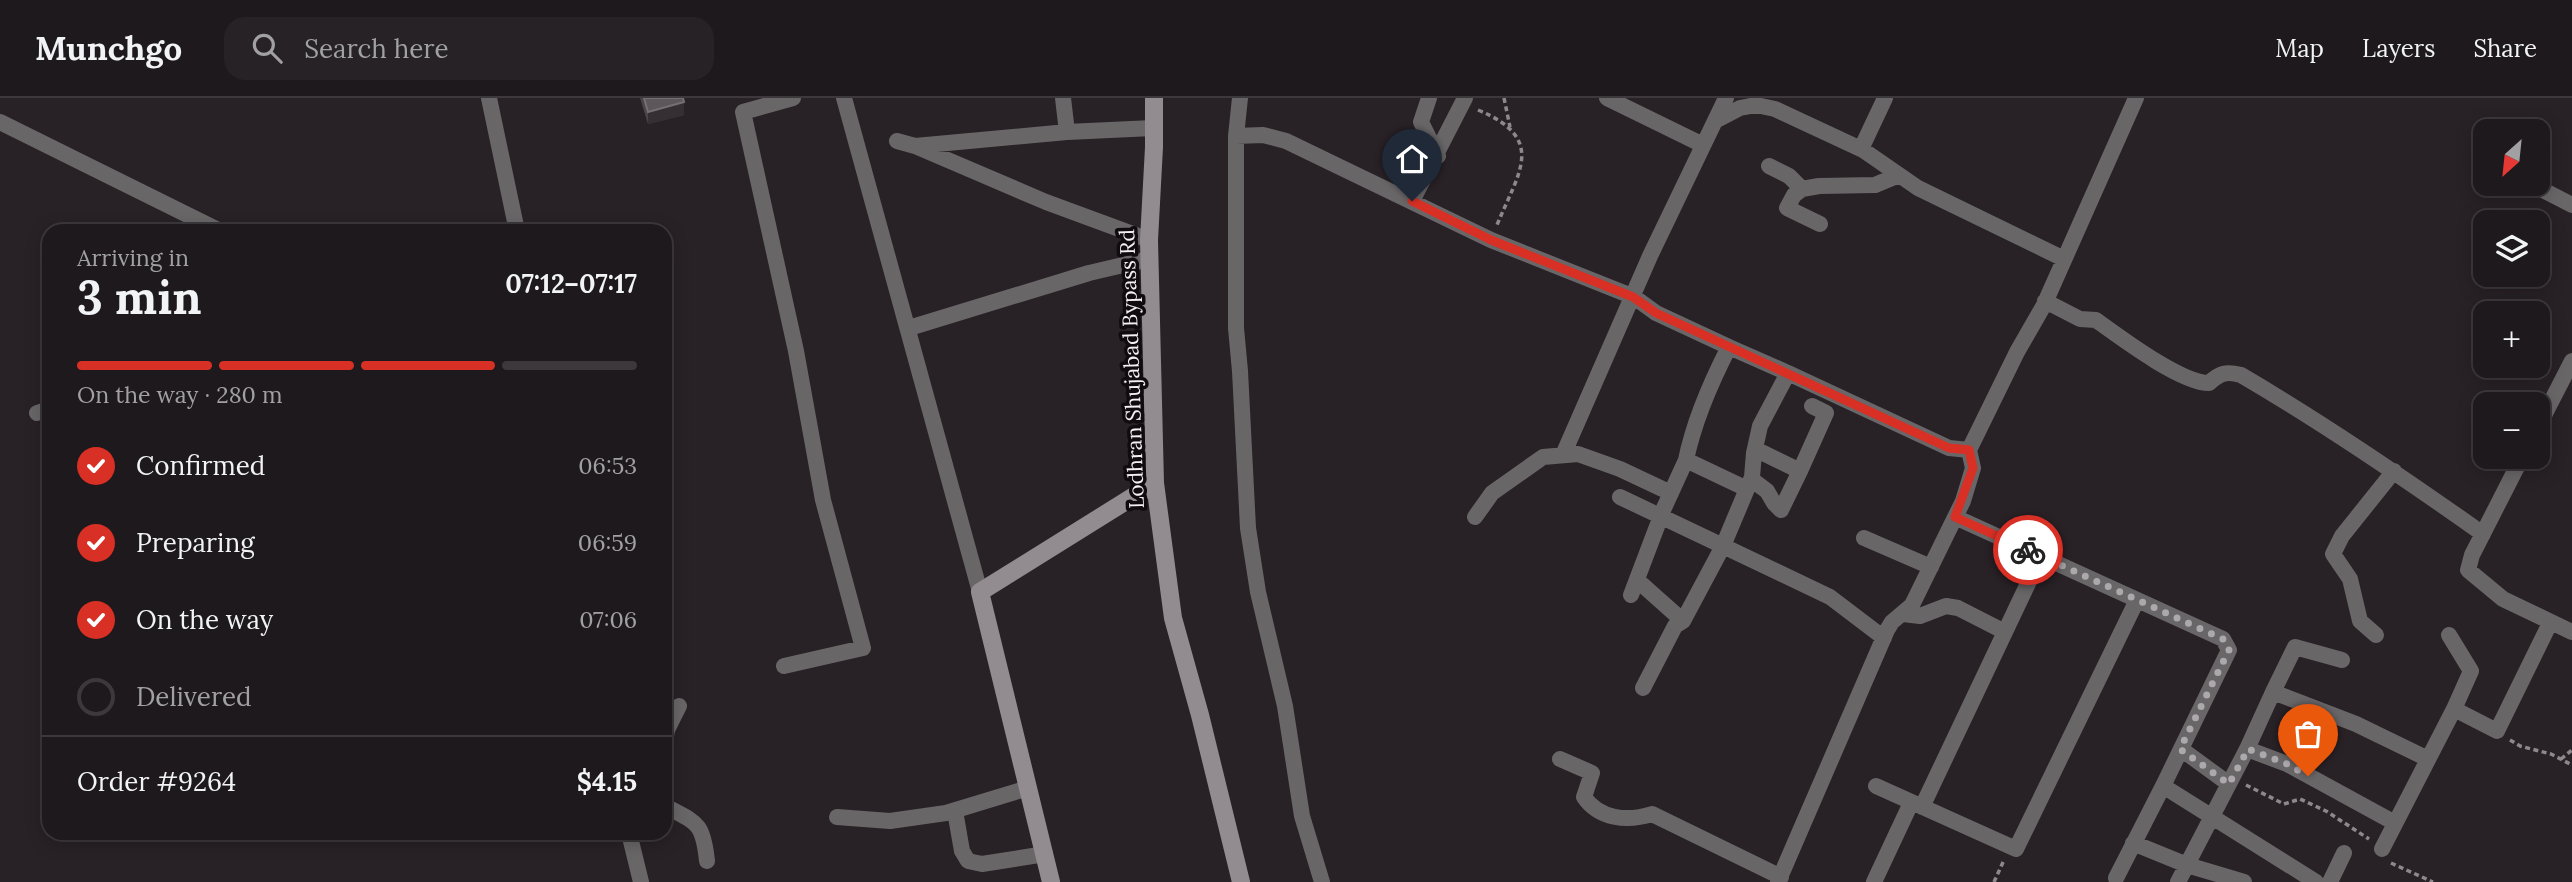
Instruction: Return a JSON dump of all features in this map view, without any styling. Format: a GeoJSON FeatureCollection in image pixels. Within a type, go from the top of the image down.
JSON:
{"type":"FeatureCollection","features":[{"type":"Feature","properties":{"kind":"street"},"geometry":{"type":"LineString","coordinates":[[489,98],[516,224]]}},
{"type":"Feature","properties":{"kind":"street"},"geometry":{"type":"LineString","coordinates":[[784,666],[863,648],[822,500],[796,351],[743,112],[793,98]]}},
{"type":"Feature","properties":{"kind":"street"},"geometry":{"type":"LineString","coordinates":[[844,98],[980,592],[1051,882]]}},
{"type":"Feature","properties":{"kind":"street"},"geometry":{"type":"LineString","coordinates":[[1063,98],[1067,132]]}},
{"type":"Feature","properties":{"kind":"street","name":"Lodhran Shujabad Bypass Rd"},"geometry":{"type":"LineString","coordinates":[[1154,98],[1149,258],[1155,483],[1173,618],[1241,882]]}},
{"type":"Feature","properties":{"kind":"street"},"geometry":{"type":"LineString","coordinates":[[1240,98],[1236,136],[1236,328],[1248,528],[1258,592],[1285,706],[1302,816],[1322,882]]}},
{"type":"Feature","properties":{"kind":"street"},"geometry":{"type":"LineString","coordinates":[[1430,98],[1421,122],[1437,156]]}},
{"type":"Feature","properties":{"kind":"street"},"geometry":{"type":"LineString","coordinates":[[1607,98],[1703,145]]}},
{"type":"Feature","properties":{"kind":"street"},"geometry":{"type":"LineString","coordinates":[[1563,456],[1650,256],[1726,98]]}},
{"type":"Feature","properties":{"kind":"street"},"geometry":{"type":"LineString","coordinates":[[1861,149],[1885,98]]}},
{"type":"Feature","properties":{"kind":"street"},"geometry":{"type":"LineString","coordinates":[[1560,759],[1592,773],[1584,797],[1591,807],[1619,819],[1640,818],[1652,814],[1779,879],[1884,638],[1892,622],[1912,605],[1955,517],[1973,468],[1969,450],[2045,302],[2136,98]]}},
{"type":"Feature","properties":{"kind":"street"},"geometry":{"type":"LineString","coordinates":[[1412,201],[1464,101]]}},
{"type":"Feature","properties":{"kind":"street"},"geometry":{"type":"LineString","coordinates":[[1715,121],[1740,108],[1782,104],[1861,149],[1918,188],[2064,259]]}},
{"type":"Feature","properties":{"kind":"street"},"geometry":{"type":"LineString","coordinates":[[0,122],[206,224]]}},
{"type":"Feature","properties":{"kind":"street"},"geometry":{"type":"LineString","coordinates":[[915,146],[1067,132],[1153,128]]}},
{"type":"Feature","properties":{"kind":"street"},"geometry":{"type":"LineString","coordinates":[[1236,136],[1263,135],[1286,141],[1491,240],[1633,297],[1656,313],[1949,448],[1969,450]]}},
{"type":"Feature","properties":{"kind":"street"},"geometry":{"type":"LineString","coordinates":[[897,141],[1149,240]]}},
{"type":"Feature","properties":{"kind":"street"},"geometry":{"type":"LineString","coordinates":[[1769,166],[1789,176],[1802,188]]}},
{"type":"Feature","properties":{"kind":"street"},"geometry":{"type":"LineString","coordinates":[[1820,223],[1787,208],[1794,195],[1802,188],[1875,184],[1899,175]]}},
{"type":"Feature","properties":{"kind":"street"},"geometry":{"type":"LineString","coordinates":[[2550,194],[2572,205]]}},
{"type":"Feature","properties":{"kind":"street"},"geometry":{"type":"LineString","coordinates":[[909,328],[1089,273],[1149,258]]}},
{"type":"Feature","properties":{"kind":"street"},"geometry":{"type":"LineString","coordinates":[[2045,302],[2080,319],[2096,320],[2175,372],[2199,383],[2209,383],[2220,374],[2241,374],[2395,471],[2483,534]]}},
{"type":"Feature","properties":{"kind":"street"},"geometry":{"type":"LineString","coordinates":[[1683,621],[1634,588],[1686,460],[1701,411],[1729,347]]}},
{"type":"Feature","properties":{"kind":"street"},"geometry":{"type":"LineString","coordinates":[[2550,404],[2572,361]]}},
{"type":"Feature","properties":{"kind":"street"},"geometry":{"type":"LineString","coordinates":[[1643,688],[1675,626],[1683,621],[1723,546],[1749,484],[1760,426],[1788,373]]}},
{"type":"Feature","properties":{"kind":"street"},"geometry":{"type":"LineString","coordinates":[[1686,460],[1767,491],[1781,510],[1826,413],[1812,406]]}},
{"type":"Feature","properties":{"kind":"street"},"geometry":{"type":"LineString","coordinates":[[1755,449],[1800,471]]}},
{"type":"Feature","properties":{"kind":"street"},"geometry":{"type":"LineString","coordinates":[[1475,517],[1492,493],[1544,457],[1578,454],[1671,493]]}},
{"type":"Feature","properties":{"kind":"street"},"geometry":{"type":"LineString","coordinates":[[2516,469],[2468,570],[2503,599],[2572,632]]}},
{"type":"Feature","properties":{"kind":"street"},"geometry":{"type":"LineString","coordinates":[[2376,635],[2360,621],[2350,579],[2333,554],[2342,536],[2395,471]]}},
{"type":"Feature","properties":{"kind":"street"},"geometry":{"type":"LineString","coordinates":[[980,592],[1155,483]]}},
{"type":"Feature","properties":{"kind":"street"},"geometry":{"type":"LineString","coordinates":[[1620,497],[1830,597],[1884,638]]}},
{"type":"Feature","properties":{"kind":"street"},"geometry":{"type":"LineString","coordinates":[[1955,517],[2223,639],[2229,650],[2116,877]]}},
{"type":"Feature","properties":{"kind":"street"},"geometry":{"type":"LineString","coordinates":[[1864,538],[1931,567]]}},
{"type":"Feature","properties":{"kind":"street"},"geometry":{"type":"LineString","coordinates":[[1874,882],[2005,632],[2041,556]]}},
{"type":"Feature","properties":{"kind":"street"},"geometry":{"type":"LineString","coordinates":[[1876,786],[2016,849],[2137,600]]}},
{"type":"Feature","properties":{"kind":"street"},"geometry":{"type":"LineString","coordinates":[[1903,614],[1920,616],[1946,606],[1958,608],[2005,632]]}},
{"type":"Feature","properties":{"kind":"street"},"geometry":{"type":"LineString","coordinates":[[2454,709],[2497,731],[2550,623]]}},
{"type":"Feature","properties":{"kind":"street"},"geometry":{"type":"LineString","coordinates":[[2386,855],[2395,823],[2471,671],[2449,635]]}},
{"type":"Feature","properties":{"kind":"street"},"geometry":{"type":"LineString","coordinates":[[2178,882],[2248,749],[2295,646],[2342,660]]}},
{"type":"Feature","properties":{"kind":"street"},"geometry":{"type":"LineString","coordinates":[[2273,692],[2357,724],[2428,760]]}},
{"type":"Feature","properties":{"kind":"street"},"geometry":{"type":"LineString","coordinates":[[672,721],[680,706]]}},
{"type":"Feature","properties":{"kind":"street"},"geometry":{"type":"LineString","coordinates":[[2180,749],[2231,781]]}},
{"type":"Feature","properties":{"kind":"street"},"geometry":{"type":"LineString","coordinates":[[2248,749],[2287,764],[2395,823]]}},
{"type":"Feature","properties":{"kind":"street"},"geometry":{"type":"LineString","coordinates":[[2163,786],[2316,882]]}},
{"type":"Feature","properties":{"kind":"street"},"geometry":{"type":"LineString","coordinates":[[837,817],[890,821],[954,811],[1028,788]]}},
{"type":"Feature","properties":{"kind":"street"},"geometry":{"type":"LineString","coordinates":[[672,810],[697,823],[705,838],[707,861]]}},
{"type":"Feature","properties":{"kind":"street"},"geometry":{"type":"LineString","coordinates":[[954,811],[962,850],[968,861],[999,862],[1045,854]]}},
{"type":"Feature","properties":{"kind":"street"},"geometry":{"type":"LineString","coordinates":[[631,840],[641,882]]}},
{"type":"Feature","properties":{"kind":"street"},"geometry":{"type":"LineString","coordinates":[[2133,843],[2244,882]]}},
{"type":"Feature","properties":{"kind":"street"},"geometry":{"type":"LineString","coordinates":[[2330,882],[2344,853]]}},
{"type":"Feature","properties":{"kind":"path"},"geometry":{"type":"LineString","coordinates":[[1504,98],[1510,129]]}},
{"type":"Feature","properties":{"kind":"path"},"geometry":{"type":"LineString","coordinates":[[1464,101],[1510,129],[1522,149],[1522,166],[1491,240]]}},
{"type":"Feature","properties":{"kind":"path"},"geometry":{"type":"LineString","coordinates":[[2497,731],[2520,746],[2572,765]]}},
{"type":"Feature","properties":{"kind":"path"},"geometry":{"type":"LineString","coordinates":[[2561,759],[2572,750]]}},
{"type":"Feature","properties":{"kind":"path"},"geometry":{"type":"LineString","coordinates":[[2231,781],[2284,804],[2300,799],[2326,811],[2386,855],[2433,882]]}},
{"type":"Feature","properties":{"kind":"path"},"geometry":{"type":"LineString","coordinates":[[1994,882],[2004,860],[2016,849]]}},
{"type":"Feature","properties":{"kind":"building"},"geometry":{"type":"Polygon","coordinates":[[[644,98],[683,98],[684,102],[648,112],[644,98]]]}},
{"type":"Feature","properties":{"kind":"way so far"},"geometry":{"type":"LineString","coordinates":[[2028,550],[2223,639],[2229,650],[2180,749],[2229,784],[2248,749],[2287,764],[2308,776]]}},
{"type":"Feature","properties":{"kind":"route"},"geometry":{"type":"LineString","coordinates":[[1412,201],[1491,240],[1633,297],[1656,313],[1949,448],[1969,450],[1973,468],[1955,517],[2028,550]]}}]}
